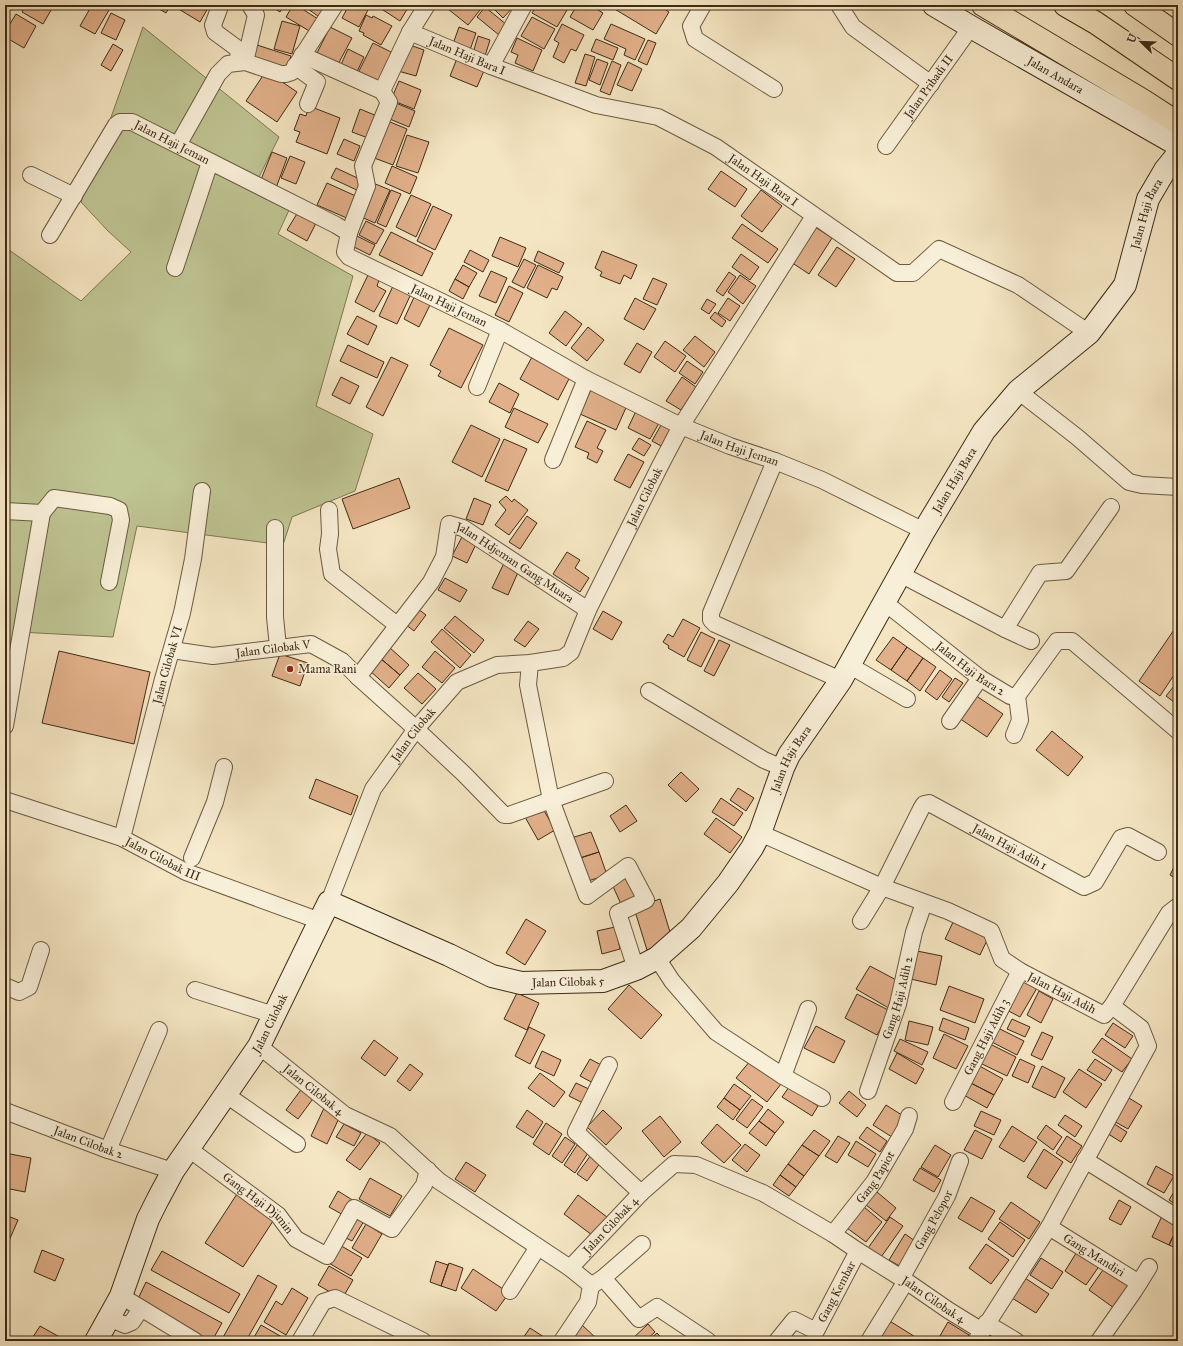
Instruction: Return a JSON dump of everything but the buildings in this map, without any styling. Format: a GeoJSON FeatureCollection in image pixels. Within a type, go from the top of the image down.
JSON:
{"type":"FeatureCollection","features":[{"type":"Feature","properties":{"kind":"highway"},"geometry":{"type":"LineString","coordinates":[[983,5],[1144,101],[1178,123]]}},
{"type":"Feature","properties":{"kind":"highway"},"geometry":{"type":"LineString","coordinates":[[1065,5],[1096,23],[1178,78]]}},
{"type":"Feature","properties":{"kind":"highway"},"geometry":{"type":"LineString","coordinates":[[1135,5],[1178,35]]}},
{"type":"Feature","properties":{"kind":"street"},"geometry":{"type":"LineString","coordinates":[[242,62],[256,15],[250,5]]}},
{"type":"Feature","properties":{"kind":"street"},"geometry":{"type":"LineString","coordinates":[[178,145],[218,74],[228,64],[242,62],[281,74],[292,72],[335,5]]}},
{"type":"Feature","properties":{"kind":"street"},"geometry":{"type":"LineString","coordinates":[[382,91],[410,32],[427,5]]}},
{"type":"Feature","properties":{"kind":"street"},"geometry":{"type":"LineString","coordinates":[[492,66],[524,5]]}},
{"type":"Feature","properties":{"kind":"street"},"geometry":{"type":"LineString","coordinates":[[703,5],[691,26],[695,39],[774,88]]}},
{"type":"Feature","properties":{"kind":"street"},"geometry":{"type":"LineString","coordinates":[[840,5],[853,27],[931,84]]}},
{"type":"Feature","properties":{"kind":"street","name":"Jalan Andara"},"geometry":{"type":"LineString","coordinates":[[934,5],[1178,145]]}},
{"type":"Feature","properties":{"kind":"street"},"geometry":{"type":"LineString","coordinates":[[219,9],[213,25],[215,32],[238,49],[242,62]]}},
{"type":"Feature","properties":{"kind":"street","name":"Jalan Pribadi II"},"geometry":{"type":"LineString","coordinates":[[886,146],[971,27]]}},
{"type":"Feature","properties":{"kind":"street","name":"Jalan Haji Bara I"},"geometry":{"type":"LineString","coordinates":[[410,32],[492,66],[596,105],[658,117],[716,147],[897,273],[913,273],[939,249],[1018,285],[1089,333]]}},
{"type":"Feature","properties":{"kind":"street"},"geometry":{"type":"LineString","coordinates":[[298,61],[382,91],[389,102],[363,166],[367,186],[349,233]]}},
{"type":"Feature","properties":{"kind":"street"},"geometry":{"type":"LineString","coordinates":[[298,61],[317,82],[308,104]]}},
{"type":"Feature","properties":{"kind":"street","name":"Jalan Haji Jeman"},"geometry":{"type":"LineString","coordinates":[[50,235],[116,126],[120,122],[132,122],[336,225],[349,233],[345,252],[349,257],[500,330],[586,379],[682,426],[730,446],[775,461],[822,480],[924,531]]}},
{"type":"Feature","properties":{"kind":"street","name":"Jalan Haji Bara"},"geometry":{"type":"LineString","coordinates":[[760,833],[789,755],[845,672],[924,531],[984,431],[1018,391],[1089,333],[1125,286],[1148,199],[1165,170],[1178,154]]}},
{"type":"Feature","properties":{"kind":"street"},"geometry":{"type":"LineString","coordinates":[[175,268],[210,162]]}},
{"type":"Feature","properties":{"kind":"street"},"geometry":{"type":"LineString","coordinates":[[31,175],[74,196]]}},
{"type":"Feature","properties":{"kind":"street","name":"Jalan Cilobak"},"geometry":{"type":"LineString","coordinates":[[96,1341],[121,1296],[148,1219],[173,1171],[259,1046],[325,912],[373,789],[416,729],[458,682],[497,665],[530,663],[564,658],[571,652],[588,610],[660,466],[682,426],[814,216]]}},
{"type":"Feature","properties":{"kind":"street"},"geometry":{"type":"LineString","coordinates":[[477,386],[500,330]]}},
{"type":"Feature","properties":{"kind":"street"},"geometry":{"type":"LineString","coordinates":[[553,460],[586,379]]}},
{"type":"Feature","properties":{"kind":"street"},"geometry":{"type":"LineString","coordinates":[[1018,391],[1077,437],[1129,482],[1142,486],[1178,487]]}},
{"type":"Feature","properties":{"kind":"street"},"geometry":{"type":"LineString","coordinates":[[775,461],[711,613],[711,620],[714,624],[845,672],[907,699]]}},
{"type":"Feature","properties":{"kind":"street","name":"Jalan Cilobak VI"},"geometry":{"type":"LineString","coordinates":[[122,838],[163,679],[182,613],[202,491]]}},
{"type":"Feature","properties":{"kind":"street"},"geometry":{"type":"LineString","coordinates":[[5,726],[42,513],[54,498],[110,506],[119,510],[121,520],[109,582]]}},
{"type":"Feature","properties":{"kind":"street"},"geometry":{"type":"LineString","coordinates":[[1005,629],[1040,573],[1066,571],[1111,507]]}},
{"type":"Feature","properties":{"kind":"street"},"geometry":{"type":"LineString","coordinates":[[328,510],[332,574],[398,625],[358,677]]}},
{"type":"Feature","properties":{"kind":"street"},"geometry":{"type":"LineString","coordinates":[[5,511],[42,513]]}},
{"type":"Feature","properties":{"kind":"street","name":"Jalan Hdjeman Gang Muara"},"geometry":{"type":"LineString","coordinates":[[398,625],[431,582],[444,557],[449,524],[463,528],[588,610]]}},
{"type":"Feature","properties":{"kind":"street"},"geometry":{"type":"LineString","coordinates":[[275,536],[275,617],[278,647]]}},
{"type":"Feature","properties":{"kind":"street"},"geometry":{"type":"LineString","coordinates":[[900,574],[1005,629],[1032,641]]}},
{"type":"Feature","properties":{"kind":"street","name":"Jalan Haji Bara 2"},"geometry":{"type":"LineString","coordinates":[[884,602],[980,678],[1010,696],[1018,696],[1057,641],[1072,641],[1178,730]]}},
{"type":"Feature","properties":{"kind":"street","name":"Jalan Cilobak V"},"geometry":{"type":"LineString","coordinates":[[172,650],[212,656],[311,644],[342,661],[464,774],[504,815],[510,815],[550,800]]}},
{"type":"Feature","properties":{"kind":"street"},"geometry":{"type":"LineString","coordinates":[[530,663],[528,685],[550,800],[587,896],[628,866],[646,900],[618,913],[636,969]]}},
{"type":"Feature","properties":{"kind":"street"},"geometry":{"type":"LineString","coordinates":[[950,721],[980,678]]}},
{"type":"Feature","properties":{"kind":"street"},"geometry":{"type":"LineString","coordinates":[[649,691],[764,760],[783,768]]}},
{"type":"Feature","properties":{"kind":"street"},"geometry":{"type":"LineString","coordinates":[[1014,735],[1020,720],[1018,696]]}},
{"type":"Feature","properties":{"kind":"street"},"geometry":{"type":"LineString","coordinates":[[189,866],[215,802],[224,767]]}},
{"type":"Feature","properties":{"kind":"street"},"geometry":{"type":"LineString","coordinates":[[550,800],[605,781]]}},
{"type":"Feature","properties":{"kind":"street","name":"Jalan Cilobak III"},"geometry":{"type":"LineString","coordinates":[[5,800],[122,838],[189,866],[325,912]]}},
{"type":"Feature","properties":{"kind":"street","name":"Jalan Haji Adih 1"},"geometry":{"type":"LineString","coordinates":[[882,887],[921,809],[924,804],[929,803],[1084,887],[1095,882],[1121,838],[1128,836],[1158,852]]}},
{"type":"Feature","properties":{"kind":"street","name":"Jalan Cilobak 5"},"geometry":{"type":"LineString","coordinates":[[325,912],[449,955],[492,976],[520,984],[603,981],[636,969],[657,958],[696,922],[728,883],[752,848],[760,833]]}},
{"type":"Feature","properties":{"kind":"street","name":"Jalan Haji Adih"},"geometry":{"type":"LineString","coordinates":[[760,833],[882,887],[948,911],[991,931],[1002,959],[1020,971],[1104,1015],[1112,1006],[1141,1028],[1148,1046],[1049,1228],[981,1332]]}},
{"type":"Feature","properties":{"kind":"street"},"geometry":{"type":"LineString","coordinates":[[861,921],[882,887]]}},
{"type":"Feature","properties":{"kind":"street","name":"Gang Haji Adih 2"},"geometry":{"type":"LineString","coordinates":[[868,1091],[898,1004],[914,932],[924,903]]}},
{"type":"Feature","properties":{"kind":"street"},"geometry":{"type":"LineString","coordinates":[[1112,1006],[1170,913],[1178,906]]}},
{"type":"Feature","properties":{"kind":"street"},"geometry":{"type":"LineString","coordinates":[[6,991],[19,992],[29,986],[41,950]]}},
{"type":"Feature","properties":{"kind":"street"},"geometry":{"type":"LineString","coordinates":[[657,958],[672,981],[716,1032],[783,1076],[822,1098]]}},
{"type":"Feature","properties":{"kind":"street","name":"Gang Haji Adih 3"},"geometry":{"type":"LineString","coordinates":[[953,1102],[1020,971]]}},
{"type":"Feature","properties":{"kind":"street"},"geometry":{"type":"LineString","coordinates":[[195,990],[274,1015]]}},
{"type":"Feature","properties":{"kind":"street"},"geometry":{"type":"LineString","coordinates":[[783,1076],[808,1009]]}},
{"type":"Feature","properties":{"kind":"street"},"geometry":{"type":"LineString","coordinates":[[108,1150],[159,1030]]}},
{"type":"Feature","properties":{"kind":"street","name":"Jalan Cilobak 4"},"geometry":{"type":"LineString","coordinates":[[259,1046],[345,1116],[390,1136],[439,1181],[570,1268],[641,1194],[674,1164],[696,1165],[764,1193],[904,1279],[981,1332],[1016,1341]]}},
{"type":"Feature","properties":{"kind":"street"},"geometry":{"type":"LineString","coordinates":[[609,1065],[576,1132],[641,1194]]}},
{"type":"Feature","properties":{"kind":"street"},"geometry":{"type":"LineString","coordinates":[[225,1094],[297,1144]]}},
{"type":"Feature","properties":{"kind":"street","name":"Jalan Cilobak 2"},"geometry":{"type":"LineString","coordinates":[[5,1112],[108,1150],[173,1171]]}},
{"type":"Feature","properties":{"kind":"street","name":"Gang Papiot"},"geometry":{"type":"LineString","coordinates":[[833,1234],[874,1182],[905,1130],[909,1116]]}},
{"type":"Feature","properties":{"kind":"street","name":"Gang Haji Djimin"},"geometry":{"type":"LineString","coordinates":[[189,1149],[278,1215],[296,1239],[327,1256],[354,1208],[392,1229],[424,1185],[428,1170]]}},
{"type":"Feature","properties":{"kind":"street"},"geometry":{"type":"LineString","coordinates":[[1085,1160],[1178,1218]]}},
{"type":"Feature","properties":{"kind":"street","name":"Gang Pelopor"},"geometry":{"type":"LineString","coordinates":[[869,1341],[904,1279],[947,1196],[960,1161]]}},
{"type":"Feature","properties":{"kind":"street","name":"Gang Mandiri"},"geometry":{"type":"LineString","coordinates":[[1049,1228],[1139,1283]]}},
{"type":"Feature","properties":{"kind":"street"},"geometry":{"type":"LineString","coordinates":[[562,1341],[588,1302],[597,1282],[642,1244]]}},
{"type":"Feature","properties":{"kind":"street"},"geometry":{"type":"LineString","coordinates":[[510,1291],[538,1247]]}},
{"type":"Feature","properties":{"kind":"street","name":"Gang Kembar"},"geometry":{"type":"LineString","coordinates":[[777,1341],[794,1320],[816,1331],[858,1251]]}},
{"type":"Feature","properties":{"kind":"street"},"geometry":{"type":"LineString","coordinates":[[1099,1341],[1149,1267]]}},
{"type":"Feature","properties":{"kind":"street"},"geometry":{"type":"LineString","coordinates":[[570,1268],[597,1282],[638,1318],[657,1307],[708,1341]]}},
{"type":"Feature","properties":{"kind":"street"},"geometry":{"type":"LineString","coordinates":[[121,1296],[195,1341]]}},
{"type":"Feature","properties":{"kind":"street"},"geometry":{"type":"LineString","coordinates":[[300,1341],[323,1302],[335,1298],[423,1341]]}},
{"type":"Feature","properties":{"kind":"street"},"geometry":{"type":"LineString","coordinates":[[109,1318],[125,1325],[132,1322],[141,1309]]}},
{"type":"Feature","properties":{"kind":"green space"},"geometry":{"type":"Polygon","coordinates":[[[143,27],[279,137],[253,189],[290,208],[278,234],[353,276],[316,406],[373,434],[355,491],[292,517],[283,545],[137,526],[113,637],[19,632],[5,648],[5,247],[81,301],[131,252],[108,231],[81,202],[143,27]]]}},
{"type":"Feature","properties":{"kind":"place","name":"Mama Rani"},"geometry":{"type":"Point","coordinates":[290,669]}}]}
